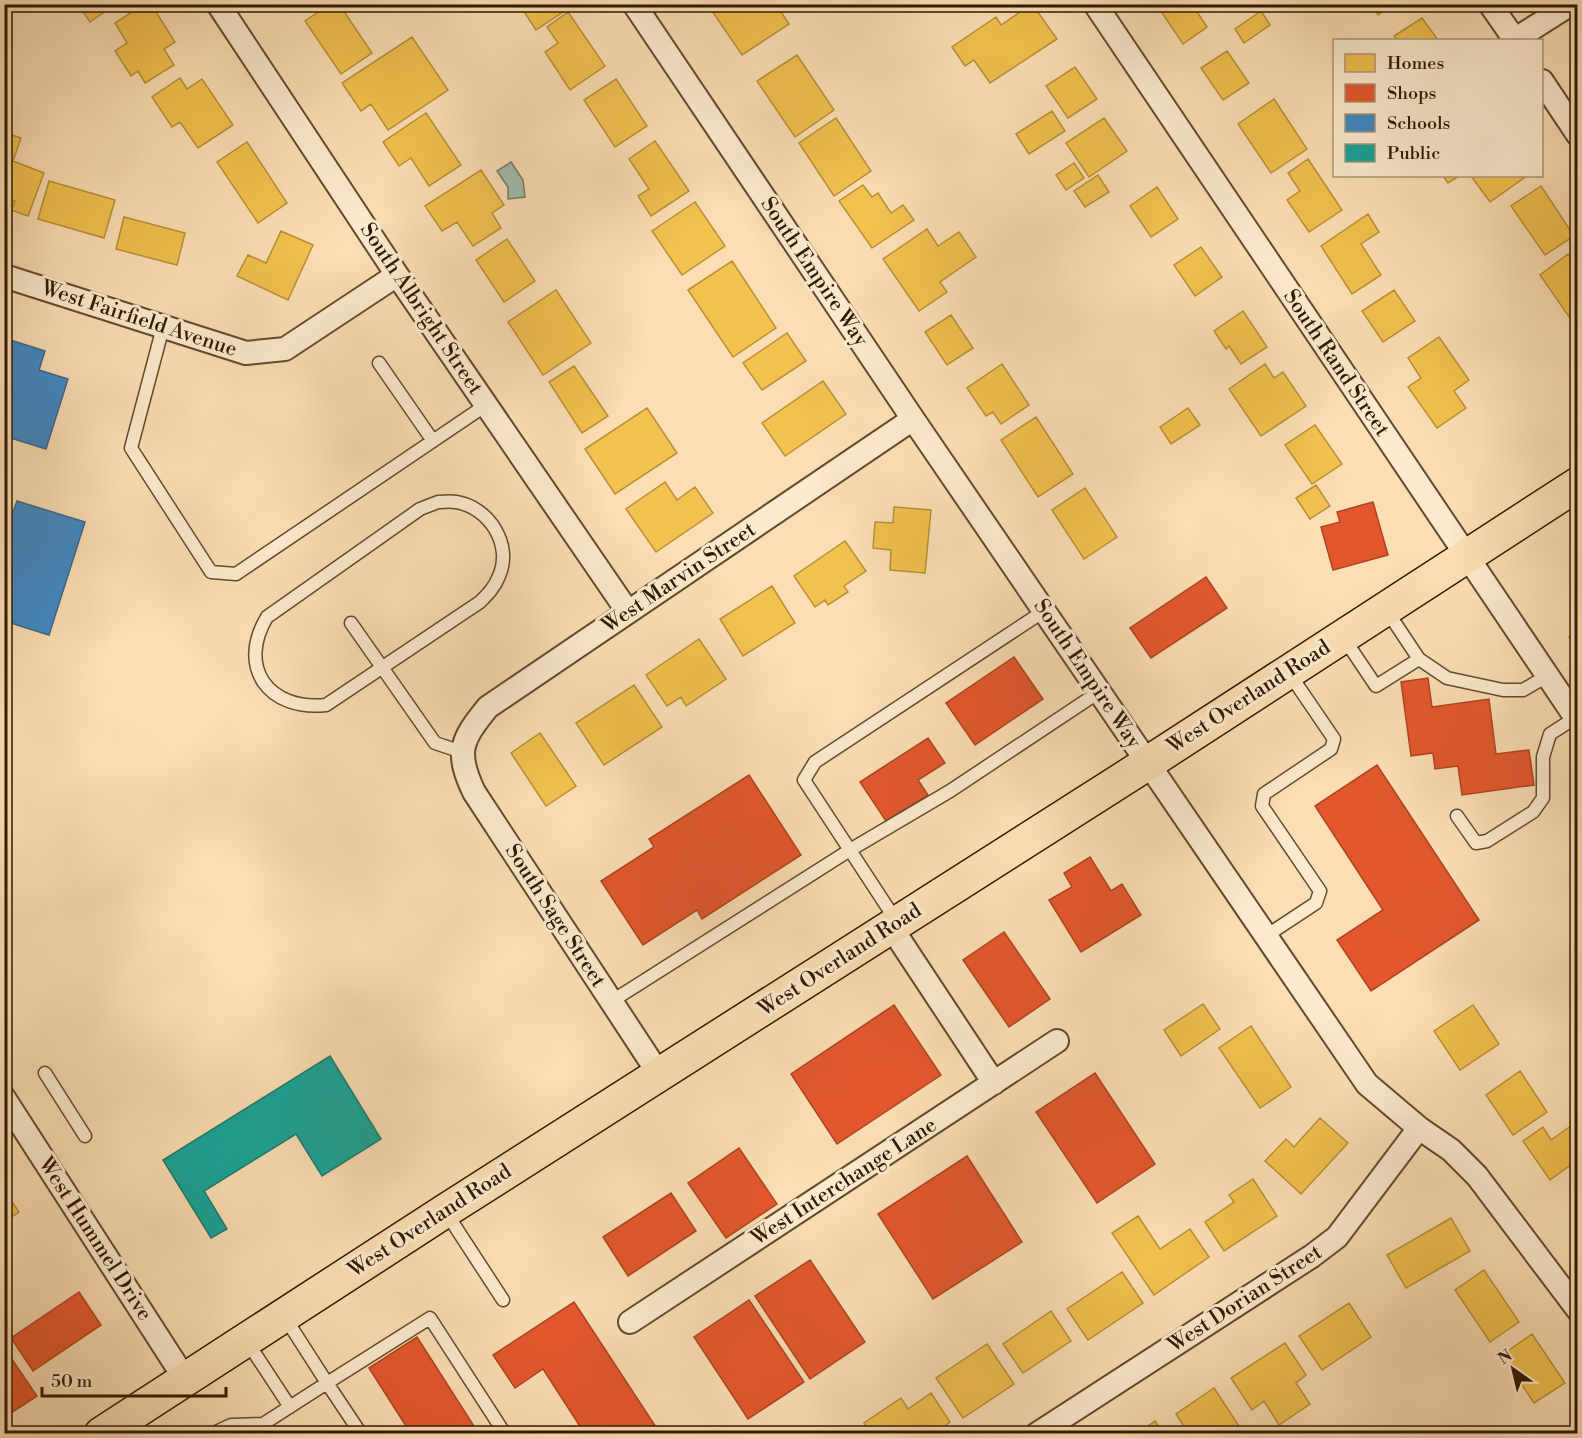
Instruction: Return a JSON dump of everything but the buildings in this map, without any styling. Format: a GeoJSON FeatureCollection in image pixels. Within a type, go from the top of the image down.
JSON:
{"type":"FeatureCollection","features":[{"type":"Feature","properties":{"kind":"main road","name":"West Overland Road"},"geometry":{"type":"LineString","coordinates":[[101,1434],[445,1211],[1148,763],[1578,484]]}},
{"type":"Feature","properties":{"kind":"street","name":"South Albright Street"},"geometry":{"type":"LineString","coordinates":[[218,4],[397,275],[628,612]]}},
{"type":"Feature","properties":{"kind":"street","name":"South Empire Way"},"geometry":{"type":"LineString","coordinates":[[634,4],[1367,1084],[1419,1128],[1451,1150],[1477,1176],[1578,1311]]}},
{"type":"Feature","properties":{"kind":"street","name":"South Rand Street"},"geometry":{"type":"LineString","coordinates":[[1095,4],[1576,719]]}},
{"type":"Feature","properties":{"kind":"street"},"geometry":{"type":"LineString","coordinates":[[1490,4],[1513,39]]}},
{"type":"Feature","properties":{"kind":"street"},"geometry":{"type":"LineString","coordinates":[[1516,39],[1571,4]]}},
{"type":"Feature","properties":{"kind":"street"},"geometry":{"type":"LineString","coordinates":[[1543,82],[1578,135]]}},
{"type":"Feature","properties":{"kind":"street","name":"West Fairfield Avenue"},"geometry":{"type":"LineString","coordinates":[[4,276],[246,354],[285,349],[397,275]]}},
{"type":"Feature","properties":{"kind":"street","name":"West Marvin Street"},"geometry":{"type":"LineString","coordinates":[[462,752],[470,729],[488,707],[913,418]]}},
{"type":"Feature","properties":{"kind":"street","name":"South Sage Street"},"geometry":{"type":"LineString","coordinates":[[462,752],[465,773],[474,792],[659,1074]]}},
{"type":"Feature","properties":{"kind":"street"},"geometry":{"type":"LineString","coordinates":[[894,925],[994,1083]]}},
{"type":"Feature","properties":{"kind":"street","name":"West Interchange Lane"},"geometry":{"type":"LineString","coordinates":[[630,1322],[1058,1041]]}},
{"type":"Feature","properties":{"kind":"street","name":"West Hummel Drive"},"geometry":{"type":"LineString","coordinates":[[4,1098],[185,1379]]}},
{"type":"Feature","properties":{"kind":"street","name":"West Dorian Street"},"geometry":{"type":"LineString","coordinates":[[1037,1434],[1337,1237],[1419,1128]]}},
{"type":"Feature","properties":{"kind":"lane"},"geometry":{"type":"LineString","coordinates":[[163,327],[131,448],[211,572],[236,574],[486,405]]}},
{"type":"Feature","properties":{"kind":"lane"},"geometry":{"type":"LineString","coordinates":[[379,363],[433,441]]}},
{"type":"Feature","properties":{"kind":"lane"},"geometry":{"type":"LineString","coordinates":[[438,502],[457,502],[475,508],[490,520],[500,537],[504,555],[501,574],[492,590],[480,602],[382,668],[326,705],[308,707],[291,704],[276,695],[264,682],[256,666],[255,649],[258,632],[267,616],[420,509],[438,502]]}},
{"type":"Feature","properties":{"kind":"lane"},"geometry":{"type":"LineString","coordinates":[[1385,608],[1419,659],[1447,678],[1503,690],[1523,690],[1547,676]]}},
{"type":"Feature","properties":{"kind":"lane"},"geometry":{"type":"LineString","coordinates":[[894,925],[850,850],[804,780],[815,762],[1044,611]]}},
{"type":"Feature","properties":{"kind":"lane"},"geometry":{"type":"LineString","coordinates":[[351,623],[435,743],[462,752]]}},
{"type":"Feature","properties":{"kind":"lane"},"geometry":{"type":"LineString","coordinates":[[1343,636],[1376,686],[1419,659]]}},
{"type":"Feature","properties":{"kind":"lane"},"geometry":{"type":"LineString","coordinates":[[1266,936],[1317,903],[1320,891],[1262,806],[1264,794],[1330,748],[1334,739],[1288,671]]}},
{"type":"Feature","properties":{"kind":"lane"},"geometry":{"type":"LineString","coordinates":[[612,1001],[850,850],[950,790],[1099,692]]}},
{"type":"Feature","properties":{"kind":"lane"},"geometry":{"type":"LineString","coordinates":[[1457,816],[1476,843],[1487,842],[1533,812],[1543,798],[1543,757],[1550,734],[1576,719]]}},
{"type":"Feature","properties":{"kind":"lane"},"geometry":{"type":"LineString","coordinates":[[45,1073],[85,1136]]}},
{"type":"Feature","properties":{"kind":"lane"},"geometry":{"type":"LineString","coordinates":[[445,1211],[503,1300]]}},
{"type":"Feature","properties":{"kind":"lane"},"geometry":{"type":"LineString","coordinates":[[283,1315],[361,1434]]}},
{"type":"Feature","properties":{"kind":"lane"},"geometry":{"type":"LineString","coordinates":[[212,1434],[231,1425],[266,1429],[290,1407],[430,1318],[505,1434]]}},
{"type":"Feature","properties":{"kind":"lane"},"geometry":{"type":"LineString","coordinates":[[246,1340],[290,1407]]}},
{"type":"Feature","properties":{"kind":"shaded area"},"geometry":{"type":"Polygon","coordinates":[[[511,162],[523,180],[525,197],[508,199],[508,187],[497,171],[511,162]]]}}]}
